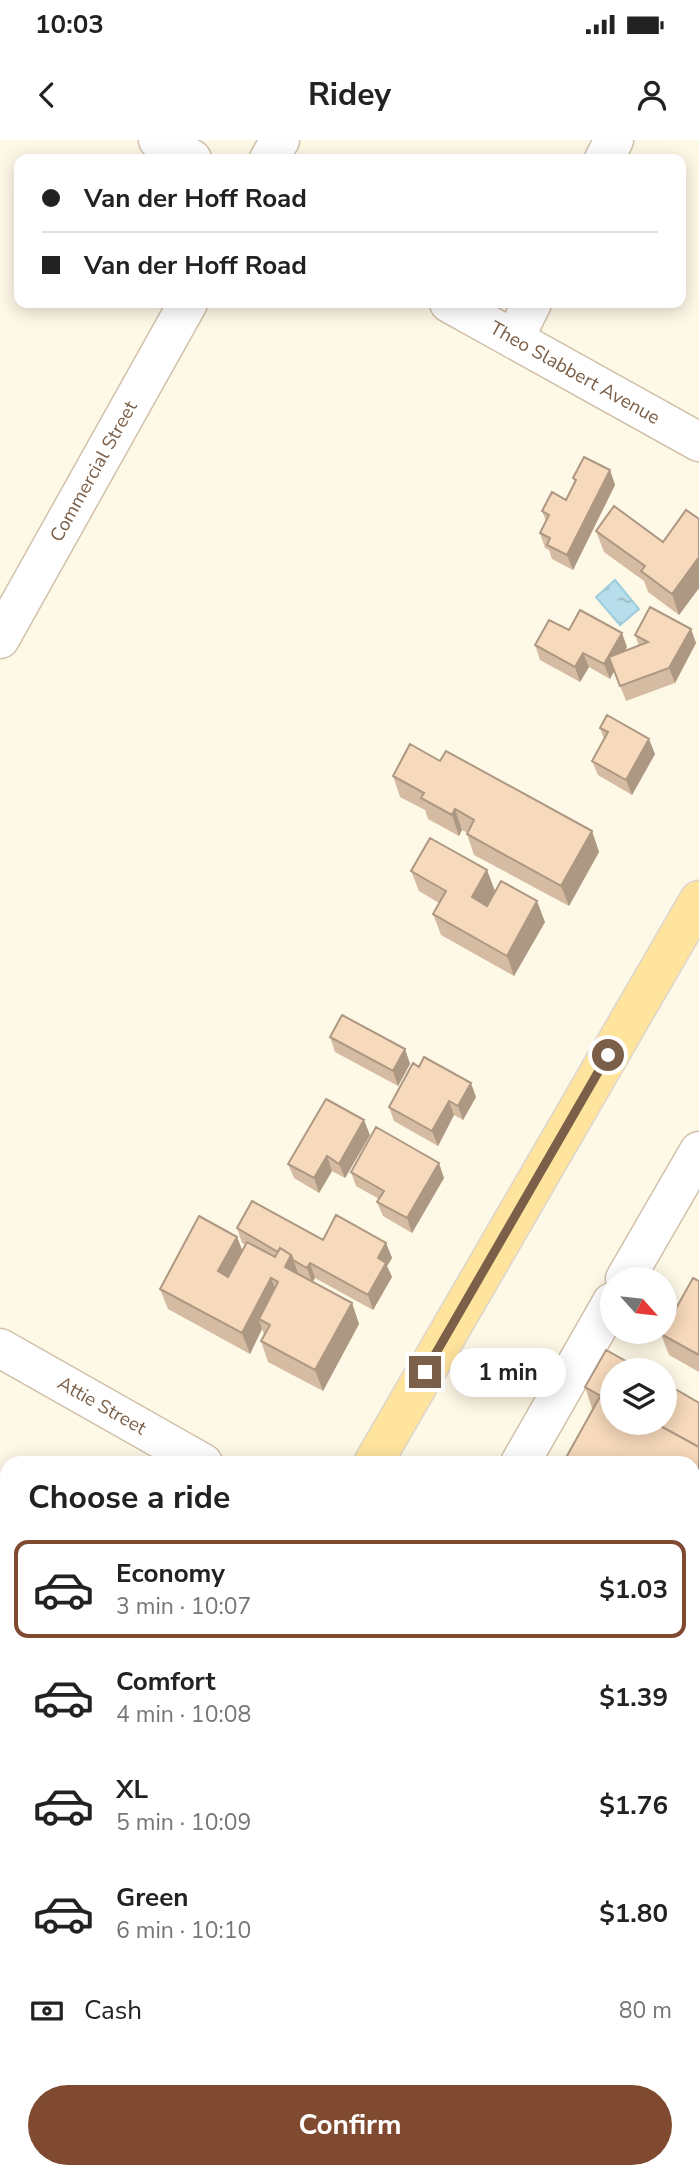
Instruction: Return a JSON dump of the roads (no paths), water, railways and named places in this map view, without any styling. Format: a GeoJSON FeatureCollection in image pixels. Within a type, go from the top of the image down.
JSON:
{"type":"FeatureCollection","features":[{"type":"Feature","properties":{"kind":"main road"},"geometry":{"type":"LineString","coordinates":[[377,1456],[699,900]]}},
{"type":"Feature","properties":{"kind":"street"},"geometry":{"type":"LineString","coordinates":[[158,140],[183,154]]}},
{"type":"Feature","properties":{"kind":"street","name":"Commercial Street"},"geometry":{"type":"LineString","coordinates":[[0,639],[185,308]]}},
{"type":"Feature","properties":{"kind":"street","name":"Theo Slabbert Avenue"},"geometry":{"type":"LineString","coordinates":[[458,308],[699,442]]}},
{"type":"Feature","properties":{"kind":"street"},"geometry":{"type":"LineString","coordinates":[[514,339],[530,308]]}},
{"type":"Feature","properties":{"kind":"street"},"geometry":{"type":"LineString","coordinates":[[632,1267],[699,1151]]}},
{"type":"Feature","properties":{"kind":"street"},"geometry":{"type":"LineString","coordinates":[[524,1456],[600,1323]]}},
{"type":"Feature","properties":{"kind":"street","name":"Attie Street"},"geometry":{"type":"LineString","coordinates":[[0,1348],[191,1456]]}},
{"type":"Feature","properties":{"kind":"water"},"geometry":{"type":"Polygon","coordinates":[[[615,580],[639,609],[620,625],[596,597],[615,580]]]}}]}
